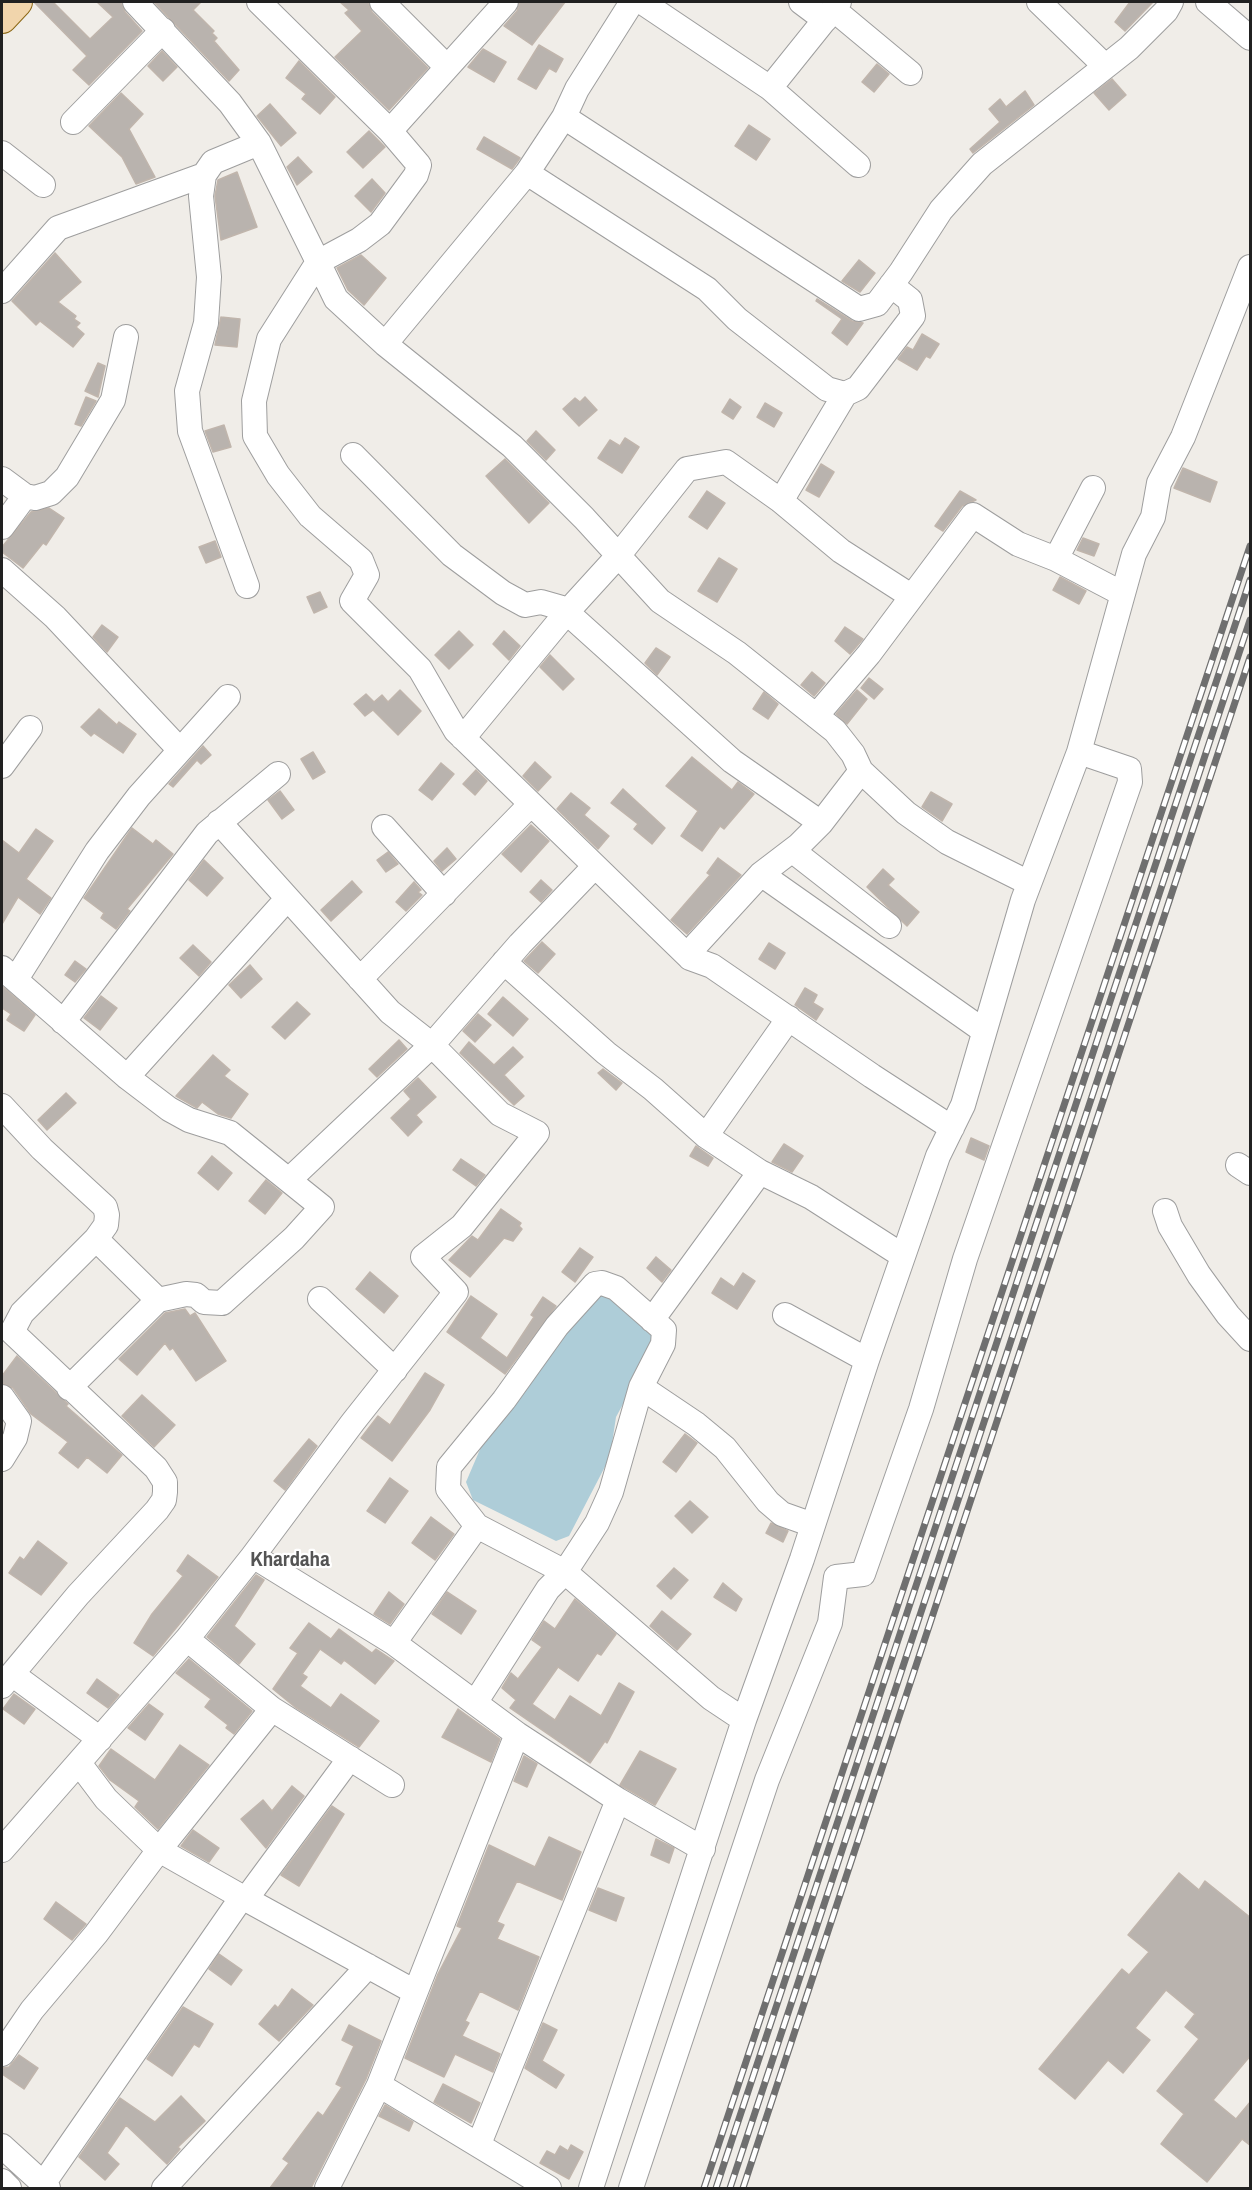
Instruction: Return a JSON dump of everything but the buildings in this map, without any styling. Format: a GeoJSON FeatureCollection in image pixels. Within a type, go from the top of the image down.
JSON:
{"type":"FeatureCollection","features":[{"type":"Feature","properties":{"kind":"main road"},"geometry":{"type":"LineString","coordinates":[[2,18],[17,2]]}},
{"type":"Feature","properties":{"kind":"street"},"geometry":{"type":"LineString","coordinates":[[135,2],[164,30],[230,103],[259,143],[336,299],[385,344],[445,389],[512,446],[584,518],[660,601],[737,653],[835,731],[853,754],[861,771],[906,813],[947,842],[1029,883]]}},
{"type":"Feature","properties":{"kind":"street"},"geometry":{"type":"LineString","coordinates":[[259,2],[390,131],[419,165],[416,175],[380,224],[359,240],[318,262],[269,339],[254,401],[255,436],[278,475],[310,516],[361,560],[367,575],[352,601],[420,669],[456,731],[690,958],[712,966],[952,1128]]}},
{"type":"Feature","properties":{"kind":"street"},"geometry":{"type":"LineString","coordinates":[[382,2],[446,66]]}},
{"type":"Feature","properties":{"kind":"street"},"geometry":{"type":"LineString","coordinates":[[390,131],[446,66],[506,2]]}},
{"type":"Feature","properties":{"kind":"street"},"geometry":{"type":"LineString","coordinates":[[385,344],[527,173],[564,117],[577,89],[632,2]]}},
{"type":"Feature","properties":{"kind":"street"},"geometry":{"type":"LineString","coordinates":[[642,2],[770,88],[858,165]]}},
{"type":"Feature","properties":{"kind":"street"},"geometry":{"type":"LineString","coordinates":[[801,2],[832,10],[910,73]]}},
{"type":"Feature","properties":{"kind":"street"},"geometry":{"type":"LineString","coordinates":[[1039,2],[1105,66]]}},
{"type":"Feature","properties":{"kind":"street"},"geometry":{"type":"LineString","coordinates":[[564,117],[860,309],[877,304],[941,210],[982,164],[1129,48],[1172,2]]}},
{"type":"Feature","properties":{"kind":"street"},"geometry":{"type":"LineString","coordinates":[[1208,2],[1251,38]]}},
{"type":"Feature","properties":{"kind":"street"},"geometry":{"type":"LineString","coordinates":[[770,88],[832,10]]}},
{"type":"Feature","properties":{"kind":"street"},"geometry":{"type":"LineString","coordinates":[[73,122],[164,30]]}},
{"type":"Feature","properties":{"kind":"street"},"geometry":{"type":"LineString","coordinates":[[247,586],[190,431],[187,391],[206,323],[209,277],[201,196],[204,175],[213,162],[259,143]]}},
{"type":"Feature","properties":{"kind":"street"},"geometry":{"type":"LineString","coordinates":[[2,153],[43,185]]}},
{"type":"Feature","properties":{"kind":"street"},"geometry":{"type":"LineString","coordinates":[[527,173],[707,289],[737,318],[827,389],[845,394]]}},
{"type":"Feature","properties":{"kind":"street"},"geometry":{"type":"LineString","coordinates":[[2,291],[58,228],[204,175]]}},
{"type":"Feature","properties":{"kind":"street"},"geometry":{"type":"LineString","coordinates":[[591,2188],[744,1720],[813,1525],[867,1360],[938,1156],[963,1105],[1029,883],[1078,752],[1121,593],[1134,554],[1153,517],[1159,483],[1183,437],[1251,267]]}},
{"type":"Feature","properties":{"kind":"street"},"geometry":{"type":"LineString","coordinates":[[781,501],[845,394],[858,388],[913,316],[910,300],[891,285]]}},
{"type":"Feature","properties":{"kind":"street"},"geometry":{"type":"LineString","coordinates":[[2,479],[26,496],[35,498],[51,493],[67,477],[91,441],[113,400],[126,337]]}},
{"type":"Feature","properties":{"kind":"street"},"geometry":{"type":"LineString","coordinates":[[354,455],[452,555],[503,593],[525,605],[541,602],[562,608],[732,761],[821,823]]}},
{"type":"Feature","properties":{"kind":"street"},"geometry":{"type":"LineString","coordinates":[[463,738],[567,612],[618,556],[687,469],[726,462],[781,501],[841,551],[911,596]]}},
{"type":"Feature","properties":{"kind":"street"},"geometry":{"type":"LineString","coordinates":[[1056,559],[1093,488]]}},
{"type":"Feature","properties":{"kind":"street"},"geometry":{"type":"LineString","coordinates":[[2,527],[26,496]]}},
{"type":"Feature","properties":{"kind":"street"},"geometry":{"type":"LineString","coordinates":[[816,716],[869,654],[973,515],[1018,544],[1056,559],[1121,593]]}},
{"type":"Feature","properties":{"kind":"street"},"geometry":{"type":"LineString","coordinates":[[2,570],[55,617],[180,750]]}},
{"type":"Feature","properties":{"kind":"street"},"geometry":{"type":"LineString","coordinates":[[69,1388],[158,1300],[186,1294],[196,1295],[204,1302],[222,1303],[294,1238],[322,1207],[230,1133],[189,1120],[169,1109],[127,1077],[9,974],[138,796],[228,697]]}},
{"type":"Feature","properties":{"kind":"street"},"geometry":{"type":"LineString","coordinates":[[2,766],[30,728]]}},
{"type":"Feature","properties":{"kind":"street"},"geometry":{"type":"LineString","coordinates":[[631,2188],[767,1780],[830,1623],[836,1577],[863,1574],[867,1563],[921,1409],[965,1259],[1130,782],[1129,770],[1078,752]]}},
{"type":"Feature","properties":{"kind":"street"},"geometry":{"type":"LineString","coordinates":[[690,958],[696,945],[761,874],[793,851],[821,823],[861,771]]}},
{"type":"Feature","properties":{"kind":"street"},"geometry":{"type":"LineString","coordinates":[[63,1022],[207,833],[278,774]]}},
{"type":"Feature","properties":{"kind":"street"},"geometry":{"type":"LineString","coordinates":[[360,979],[531,804]]}},
{"type":"Feature","properties":{"kind":"street"},"geometry":{"type":"LineString","coordinates":[[2,1850],[187,1639],[456,1292],[423,1257],[462,1226],[537,1133],[500,1114],[432,1045],[390,1012],[219,822]]}},
{"type":"Feature","properties":{"kind":"street"},"geometry":{"type":"LineString","coordinates":[[384,827],[444,894]]}},
{"type":"Feature","properties":{"kind":"street"},"geometry":{"type":"LineString","coordinates":[[793,851],[889,926]]}},
{"type":"Feature","properties":{"kind":"street"},"geometry":{"type":"LineString","coordinates":[[290,1179],[432,1045],[504,962],[595,866]]}},
{"type":"Feature","properties":{"kind":"street"},"geometry":{"type":"LineString","coordinates":[[761,874],[984,1031]]}},
{"type":"Feature","properties":{"kind":"street"},"geometry":{"type":"LineString","coordinates":[[127,1077],[287,899]]}},
{"type":"Feature","properties":{"kind":"street"},"geometry":{"type":"LineString","coordinates":[[504,962],[606,1053],[653,1089],[706,1136],[760,1172],[811,1197],[903,1256]]}},
{"type":"Feature","properties":{"kind":"street"},"geometry":{"type":"LineString","coordinates":[[706,1136],[789,1018]]}},
{"type":"Feature","properties":{"kind":"street"},"geometry":{"type":"LineString","coordinates":[[2,1106],[42,1149],[105,1207],[106,1225],[96,1239],[7,1327],[156,1468],[165,1482],[164,1500],[7,1680],[100,1739]]}},
{"type":"Feature","properties":{"kind":"street"},"geometry":{"type":"LineString","coordinates":[[652,1320],[760,1172]]}},
{"type":"Feature","properties":{"kind":"street"},"geometry":{"type":"LineString","coordinates":[[1165,1211],[1170,1226],[1199,1275],[1228,1315],[1251,1339]]}},
{"type":"Feature","properties":{"kind":"street"},"geometry":{"type":"LineString","coordinates":[[96,1239],[158,1300]]}},
{"type":"Feature","properties":{"kind":"street"},"geometry":{"type":"LineString","coordinates":[[475,1703],[548,1589],[565,1572],[597,1523],[612,1492],[641,1387],[665,1336],[664,1329],[616,1288],[602,1283],[595,1284],[557,1326],[504,1400],[449,1467],[448,1489],[477,1526],[565,1572],[711,1698],[744,1720]]}},
{"type":"Feature","properties":{"kind":"street"},"geometry":{"type":"LineString","coordinates":[[320,1299],[395,1370]]}},
{"type":"Feature","properties":{"kind":"street"},"geometry":{"type":"LineString","coordinates":[[785,1315],[867,1360]]}},
{"type":"Feature","properties":{"kind":"street"},"geometry":{"type":"LineString","coordinates":[[641,1387],[696,1424],[725,1448],[768,1502],[782,1514],[813,1525]]}},
{"type":"Feature","properties":{"kind":"street"},"geometry":{"type":"LineString","coordinates":[[2,1397],[19,1421],[15,1438],[2,1459]]}},
{"type":"Feature","properties":{"kind":"street"},"geometry":{"type":"LineString","coordinates":[[394,1643],[477,1526]]}},
{"type":"Feature","properties":{"kind":"street"},"geometry":{"type":"LineString","coordinates":[[253,1556],[394,1643],[517,1734],[618,1800],[703,1849]]}},
{"type":"Feature","properties":{"kind":"street"},"geometry":{"type":"LineString","coordinates":[[187,1639],[272,1709],[392,1785]]}},
{"type":"Feature","properties":{"kind":"street"},"geometry":{"type":"LineString","coordinates":[[2,2054],[32,2010],[96,1934],[159,1850],[272,1709]]}},
{"type":"Feature","properties":{"kind":"street"},"geometry":{"type":"LineString","coordinates":[[327,2188],[379,2085],[517,1734]]}},
{"type":"Feature","properties":{"kind":"street"},"geometry":{"type":"LineString","coordinates":[[2,2146],[46,2186],[244,1898],[350,1758]]}},
{"type":"Feature","properties":{"kind":"street"},"geometry":{"type":"LineString","coordinates":[[79,1763],[106,1799],[159,1850],[415,1992]]}},
{"type":"Feature","properties":{"kind":"street"},"geometry":{"type":"LineString","coordinates":[[479,2144],[618,1800]]}},
{"type":"Feature","properties":{"kind":"street"},"geometry":{"type":"LineString","coordinates":[[164,2188],[368,1966]]}},
{"type":"Feature","properties":{"kind":"street"},"geometry":{"type":"LineString","coordinates":[[379,2085],[549,2188]]}},
{"type":"Feature","properties":{"kind":"water"},"geometry":{"type":"Polygon","coordinates":[[[600,1292],[637,1307],[658,1340],[616,1417],[610,1457],[569,1536],[556,1541],[473,1500],[466,1482],[493,1419],[565,1325],[600,1292]]]}},
{"type":"Feature","properties":{"kind":"railway"},"geometry":{"type":"LineString","coordinates":[[704,2188],[1250,546]]}},
{"type":"Feature","properties":{"kind":"railway"},"geometry":{"type":"LineString","coordinates":[[716,2188],[1250,580]]}},
{"type":"Feature","properties":{"kind":"railway"},"geometry":{"type":"LineString","coordinates":[[730,2188],[1250,620]]}},
{"type":"Feature","properties":{"kind":"railway"},"geometry":{"type":"LineString","coordinates":[[743,2188],[1250,657]]}},
{"type":"Feature","properties":{"kind":"district","name":"Khardaha"},"geometry":{"type":"Point","coordinates":[290,1560]}}]}
